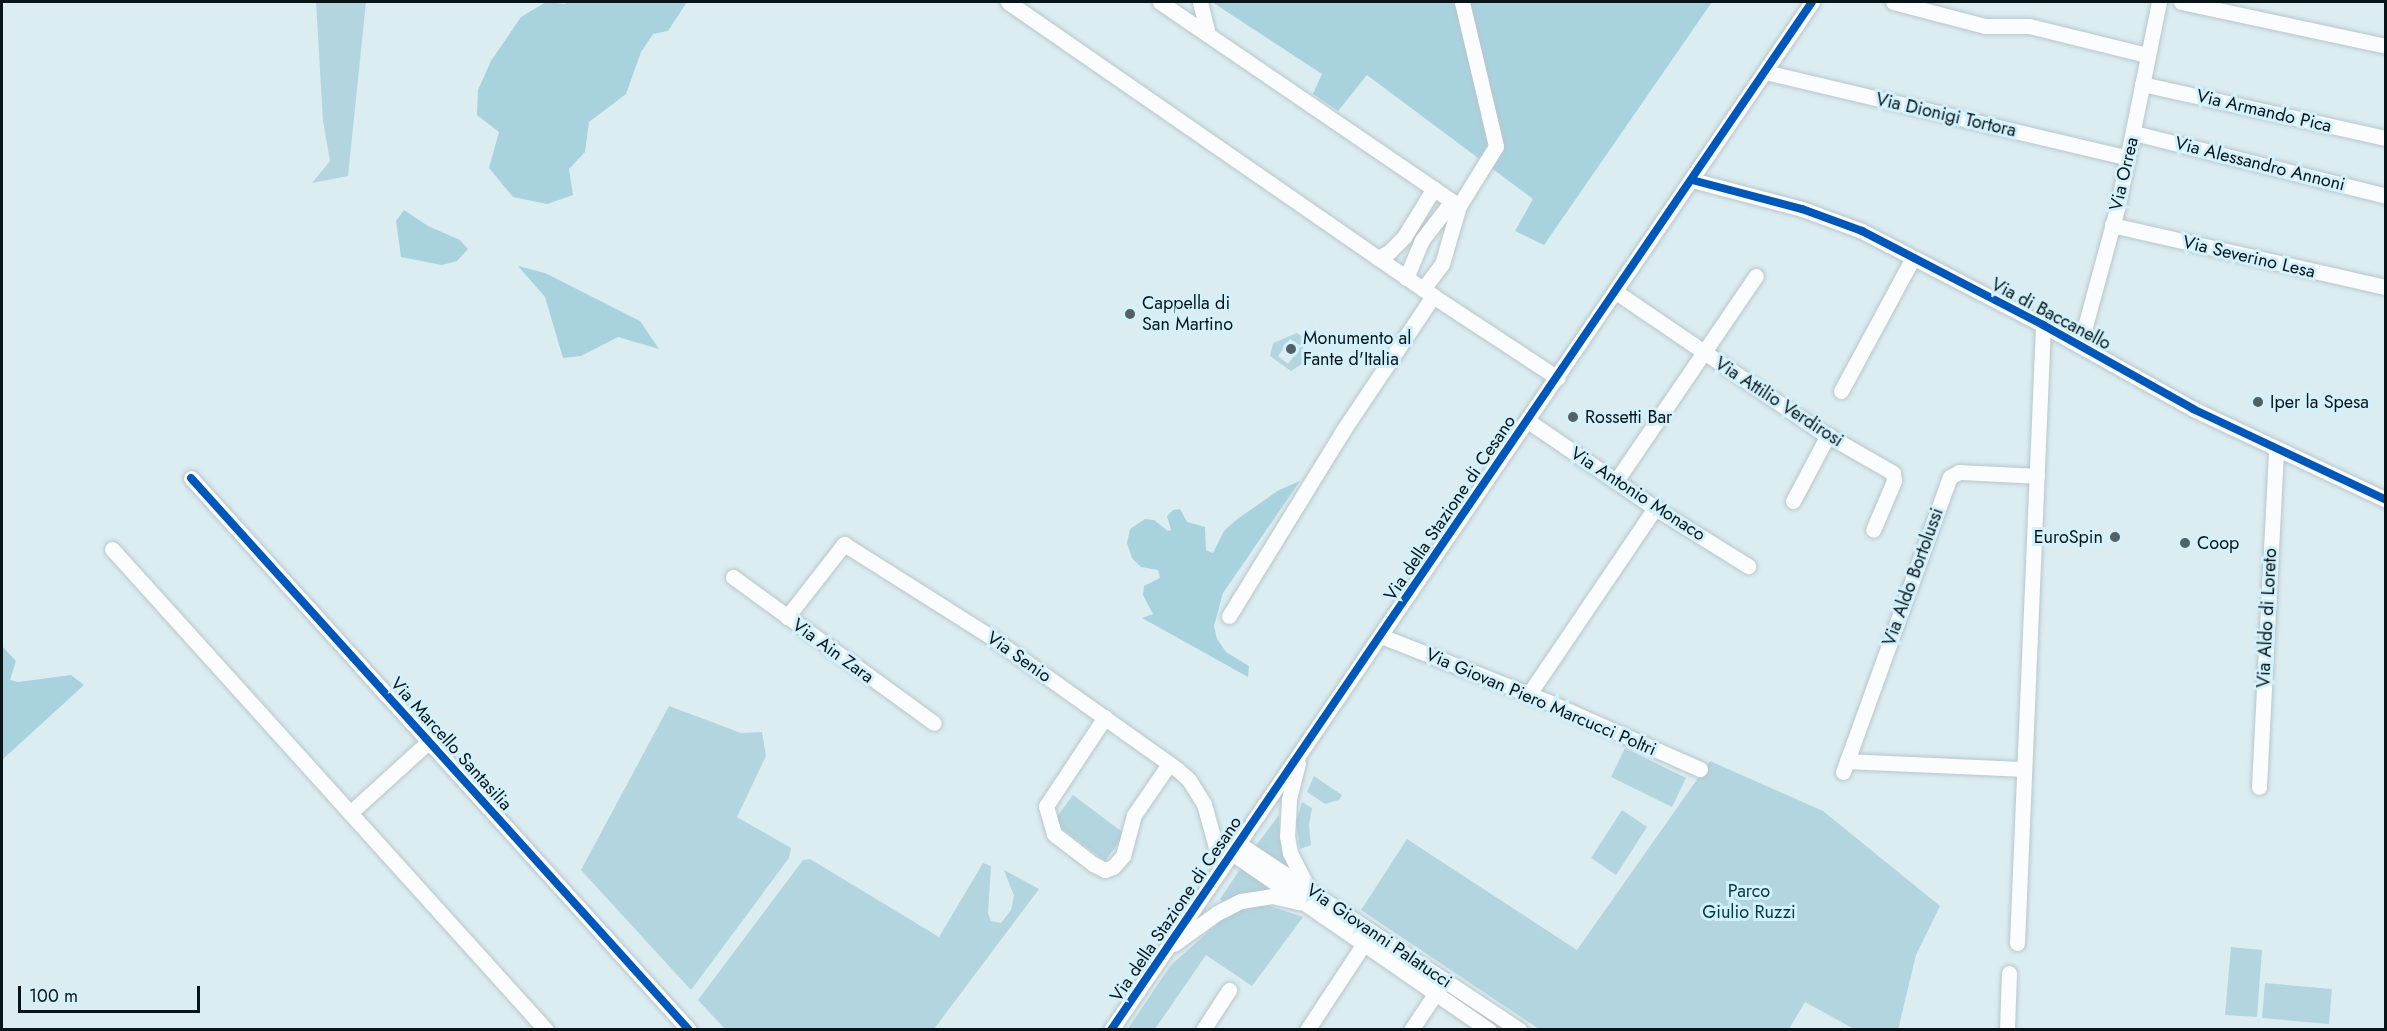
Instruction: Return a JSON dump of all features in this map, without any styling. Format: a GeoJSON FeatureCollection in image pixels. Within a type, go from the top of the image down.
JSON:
{"type":"FeatureCollection","features":[{"type":"Feature","properties":{"kind":"street"},"geometry":{"type":"LineString","coordinates":[[1008,2],[1406,278],[1558,378]]}},
{"type":"Feature","properties":{"kind":"street"},"geometry":{"type":"LineString","coordinates":[[1160,2],[1456,203]]}},
{"type":"Feature","properties":{"kind":"street"},"geometry":{"type":"LineString","coordinates":[[1200,2],[1208,34]]}},
{"type":"Feature","properties":{"kind":"street"},"geometry":{"type":"LineString","coordinates":[[1406,278],[1422,240],[1456,203],[1496,146],[1462,2]]}},
{"type":"Feature","properties":{"kind":"street","name":"Via della Stazione di Cesano"},"geometry":{"type":"LineString","coordinates":[[1111,1029],[1558,378],[1812,2]]}},
{"type":"Feature","properties":{"kind":"street"},"geometry":{"type":"LineString","coordinates":[[1893,2],[1982,26],[2029,26],[2147,55]]}},
{"type":"Feature","properties":{"kind":"street","name":"Via Orrea"},"geometry":{"type":"LineString","coordinates":[[2080,345],[2134,133],[2147,55],[2159,2]]}},
{"type":"Feature","properties":{"kind":"street"},"geometry":{"type":"LineString","coordinates":[[2181,2],[2385,46]]}},
{"type":"Feature","properties":{"kind":"street","name":"Via Dionigi Tortora"},"geometry":{"type":"LineString","coordinates":[[1764,72],[2128,158]]}},
{"type":"Feature","properties":{"kind":"street","name":"Via Armando Pica"},"geometry":{"type":"LineString","coordinates":[[2142,84],[2385,138]]}},
{"type":"Feature","properties":{"kind":"street","name":"Via Alessandro Annoni"},"geometry":{"type":"LineString","coordinates":[[2134,133],[2385,196]]}},
{"type":"Feature","properties":{"kind":"street","name":"Via di Baccanello"},"geometry":{"type":"LineString","coordinates":[[1692,180],[1838,221],[2043,325],[2193,408],[2276,450],[2385,500]]}},
{"type":"Feature","properties":{"kind":"street"},"geometry":{"type":"LineString","coordinates":[[1378,258],[1389,252],[1404,237],[1434,189]]}},
{"type":"Feature","properties":{"kind":"street"},"geometry":{"type":"LineString","coordinates":[[1229,616],[1428,293],[1442,264],[1456,203]]}},
{"type":"Feature","properties":{"kind":"street","name":"Via Severino Lesa"},"geometry":{"type":"LineString","coordinates":[[2112,225],[2385,287]]}},
{"type":"Feature","properties":{"kind":"street"},"geometry":{"type":"LineString","coordinates":[[1841,391],[1913,258]]}},
{"type":"Feature","properties":{"kind":"street"},"geometry":{"type":"LineString","coordinates":[[1616,481],[1755,276]]}},
{"type":"Feature","properties":{"kind":"street","name":"Via Attilio Verdirosi"},"geometry":{"type":"LineString","coordinates":[[1616,292],[1827,435],[1895,475],[1872,530]]}},
{"type":"Feature","properties":{"kind":"street"},"geometry":{"type":"LineString","coordinates":[[2017,943],[2043,325]]}},
{"type":"Feature","properties":{"kind":"street","name":"Via Antonio Monaco"},"geometry":{"type":"LineString","coordinates":[[1528,421],[1655,508],[1748,566]]}},
{"type":"Feature","properties":{"kind":"street"},"geometry":{"type":"LineString","coordinates":[[1793,501],[1827,435]]}},
{"type":"Feature","properties":{"kind":"street","name":"Via Aldo di Loreto"},"geometry":{"type":"LineString","coordinates":[[2259,787],[2276,450]]}},
{"type":"Feature","properties":{"kind":"street","name":"Via Aldo Bortolussi"},"geometry":{"type":"LineString","coordinates":[[2024,769],[1845,766],[1950,477],[1959,472],[2037,476]]}},
{"type":"Feature","properties":{"kind":"street","name":"Via Marcello Santasilia"},"geometry":{"type":"LineString","coordinates":[[191,478],[689,1029]]}},
{"type":"Feature","properties":{"kind":"street"},"geometry":{"type":"LineString","coordinates":[[1529,694],[1655,508]]}},
{"type":"Feature","properties":{"kind":"street","name":"Via Senio"},"geometry":{"type":"LineString","coordinates":[[787,617],[844,544],[991,637],[1169,764],[1197,790],[1209,815],[1217,850],[1232,852]]}},
{"type":"Feature","properties":{"kind":"street"},"geometry":{"type":"LineString","coordinates":[[112,549],[546,1029]]}},
{"type":"Feature","properties":{"kind":"street","name":"Via Ain Zara"},"geometry":{"type":"LineString","coordinates":[[734,577],[934,723]]}},
{"type":"Feature","properties":{"kind":"street","name":"Via Giovan Piero Marcucci Poltri"},"geometry":{"type":"LineString","coordinates":[[1381,636],[1529,694],[1700,769]]}},
{"type":"Feature","properties":{"kind":"street"},"geometry":{"type":"LineString","coordinates":[[1105,717],[1046,807],[1054,834],[1093,864],[1105,870],[1113,867],[1123,856],[1134,815],[1169,764]]}},
{"type":"Feature","properties":{"kind":"street"},"geometry":{"type":"LineString","coordinates":[[350,813],[428,742]]}},
{"type":"Feature","properties":{"kind":"street"},"geometry":{"type":"LineString","coordinates":[[1164,952],[1217,913],[1241,902],[1272,896],[1308,896],[1295,866],[1287,836],[1289,800],[1300,754]]}},
{"type":"Feature","properties":{"kind":"street","name":"Via Giovanni Palatucci"},"geometry":{"type":"LineString","coordinates":[[1232,852],[1308,896],[1441,986],[1519,1029]]}},
{"type":"Feature","properties":{"kind":"street"},"geometry":{"type":"LineString","coordinates":[[1307,1029],[1369,938]]}},
{"type":"Feature","properties":{"kind":"street"},"geometry":{"type":"LineString","coordinates":[[2007,1029],[2009,973]]}},
{"type":"Feature","properties":{"kind":"street"},"geometry":{"type":"LineString","coordinates":[[1411,1029],[1441,986]]}},
{"type":"Feature","properties":{"kind":"street","name":"Via Giovanni Palatucci"},"geometry":{"type":"LineString","coordinates":[[1441,986],[1489,1029]]}},
{"type":"Feature","properties":{"kind":"street"},"geometry":{"type":"LineString","coordinates":[[1203,1029],[1230,990]]}},
{"type":"Feature","properties":{"kind":"green space"},"geometry":{"type":"Polygon","coordinates":[[[316,2],[366,2],[348,176],[312,183],[330,161],[323,121],[316,2]]]}},
{"type":"Feature","properties":{"kind":"green space"},"geometry":{"type":"Polygon","coordinates":[[[1297,333],[1304,338],[1302,364],[1291,371],[1270,356],[1273,343],[1297,333]],[[1290,339],[1278,356],[1288,364],[1301,346],[1290,339]]]}},
{"type":"Feature","properties":{"kind":"green space"},"geometry":{"type":"Polygon","coordinates":[[[669,706],[741,733],[762,732],[766,756],[737,817],[791,848],[789,858],[691,990],[581,870],[669,706]]]}},
{"type":"Feature","properties":{"kind":"green space"},"geometry":{"type":"Polygon","coordinates":[[[1625,748],[1686,778],[1672,807],[1611,777],[1625,748]]]}},
{"type":"Feature","properties":{"kind":"green space","name":"Parco Giulio Ruzzi"},"geometry":{"type":"Polygon","coordinates":[[[1710,761],[1823,811],[1940,906],[1916,955],[1898,1030],[1854,1029],[1805,1002],[1789,1029],[1539,1029],[1361,910],[1407,839],[1577,950],[1710,761]]]}},
{"type":"Feature","properties":{"kind":"green space"},"geometry":{"type":"Polygon","coordinates":[[[1314,776],[1342,795],[1339,800],[1325,804],[1307,792],[1314,776]]]}},
{"type":"Feature","properties":{"kind":"green space"},"geometry":{"type":"Polygon","coordinates":[[[1073,795],[1125,834],[1105,861],[1053,822],[1073,795]]]}},
{"type":"Feature","properties":{"kind":"green space"},"geometry":{"type":"Polygon","coordinates":[[[1302,802],[1312,808],[1309,825],[1311,845],[1300,849],[1296,822],[1302,802]]]}},
{"type":"Feature","properties":{"kind":"green space"},"geometry":{"type":"Polygon","coordinates":[[[1622,810],[1647,827],[1616,875],[1591,858],[1622,810]]]}},
{"type":"Feature","properties":{"kind":"green space"},"geometry":{"type":"Polygon","coordinates":[[[1279,815],[1280,841],[1289,870],[1255,847],[1279,815]]]}},
{"type":"Feature","properties":{"kind":"green space"},"geometry":{"type":"Polygon","coordinates":[[[810,859],[939,937],[983,863],[991,866],[988,913],[991,921],[1001,923],[1011,910],[1014,896],[1004,870],[1039,889],[934,1029],[725,1029],[698,1000],[803,860],[810,859]]]}},
{"type":"Feature","properties":{"kind":"green space"},"geometry":{"type":"Polygon","coordinates":[[[1241,868],[1275,890],[1222,902],[1220,899],[1241,868]]]}},
{"type":"Feature","properties":{"kind":"green space"},"geometry":{"type":"Polygon","coordinates":[[[1267,905],[1303,917],[1252,986],[1206,955],[1155,1029],[1127,1030],[1171,965],[1225,917],[1238,910],[1267,905]]]}},
{"type":"Feature","properties":{"kind":"green space"},"geometry":{"type":"Polygon","coordinates":[[[2231,947],[2262,950],[2257,1017],[2225,1015],[2231,947]]]}},
{"type":"Feature","properties":{"kind":"green space"},"geometry":{"type":"Polygon","coordinates":[[[2265,983],[2332,989],[2329,1024],[2262,1018],[2265,983]]]}},
{"type":"Feature","properties":{"kind":"shaded area"},"geometry":{"type":"Polygon","coordinates":[[[546,2],[565,4],[569,2],[687,2],[668,31],[653,34],[641,52],[626,94],[589,122],[585,152],[569,169],[573,195],[547,204],[513,197],[489,168],[499,132],[477,115],[478,90],[491,61],[521,17],[546,2]]]}},
{"type":"Feature","properties":{"kind":"shaded area"},"geometry":{"type":"Polygon","coordinates":[[[1212,2],[1712,2],[1544,245],[1515,231],[1533,199],[1367,75],[1338,111],[1313,94],[1322,74],[1212,2]]]}},
{"type":"Feature","properties":{"kind":"shaded area"},"geometry":{"type":"Polygon","coordinates":[[[404,210],[428,226],[460,240],[468,249],[457,261],[442,265],[401,257],[396,221],[404,210]]]}},
{"type":"Feature","properties":{"kind":"shaded area"},"geometry":{"type":"Polygon","coordinates":[[[518,266],[545,273],[640,321],[659,349],[618,337],[581,356],[563,358],[545,297],[518,266]]]}},
{"type":"Feature","properties":{"kind":"shaded area"},"geometry":{"type":"Polygon","coordinates":[[[1300,481],[1223,593],[1214,626],[1217,639],[1226,652],[1249,666],[1248,677],[1142,618],[1153,614],[1143,595],[1144,586],[1160,578],[1158,570],[1141,567],[1132,558],[1127,543],[1130,529],[1145,519],[1154,520],[1168,531],[1171,530],[1167,516],[1173,510],[1180,509],[1187,522],[1205,527],[1206,550],[1213,553],[1224,531],[1236,520],[1279,490],[1300,481]]]}},
{"type":"Feature","properties":{"kind":"shaded area"},"geometry":{"type":"Polygon","coordinates":[[[2,646],[16,661],[10,680],[18,682],[71,675],[84,685],[2,760],[2,646]]]}},
{"type":"Feature","properties":{"kind":"cycle path"},"geometry":{"type":"LineString","coordinates":[[1111,1030],[1812,2]]}},
{"type":"Feature","properties":{"kind":"cycle path"},"geometry":{"type":"LineString","coordinates":[[1692,180],[1802,209],[1862,231],[2043,325],[2193,409],[2386,500]]}},
{"type":"Feature","properties":{"kind":"cycle path"},"geometry":{"type":"LineString","coordinates":[[191,478],[689,1030]]}},
{"type":"Feature","properties":{"kind":"place","name":"Cappella di San Martino"},"geometry":{"type":"Point","coordinates":[1130,314]}},
{"type":"Feature","properties":{"kind":"place","name":"Monumento al Fante d'Italia"},"geometry":{"type":"Point","coordinates":[1291,349]}},
{"type":"Feature","properties":{"kind":"place","name":"Iper la Spesa"},"geometry":{"type":"Point","coordinates":[2258,402]}},
{"type":"Feature","properties":{"kind":"place","name":"Rossetti Bar"},"geometry":{"type":"Point","coordinates":[1573,417]}},
{"type":"Feature","properties":{"kind":"place","name":"EuroSpin"},"geometry":{"type":"Point","coordinates":[2115,537]}},
{"type":"Feature","properties":{"kind":"place","name":"Coop"},"geometry":{"type":"Point","coordinates":[2185,543]}}]}
